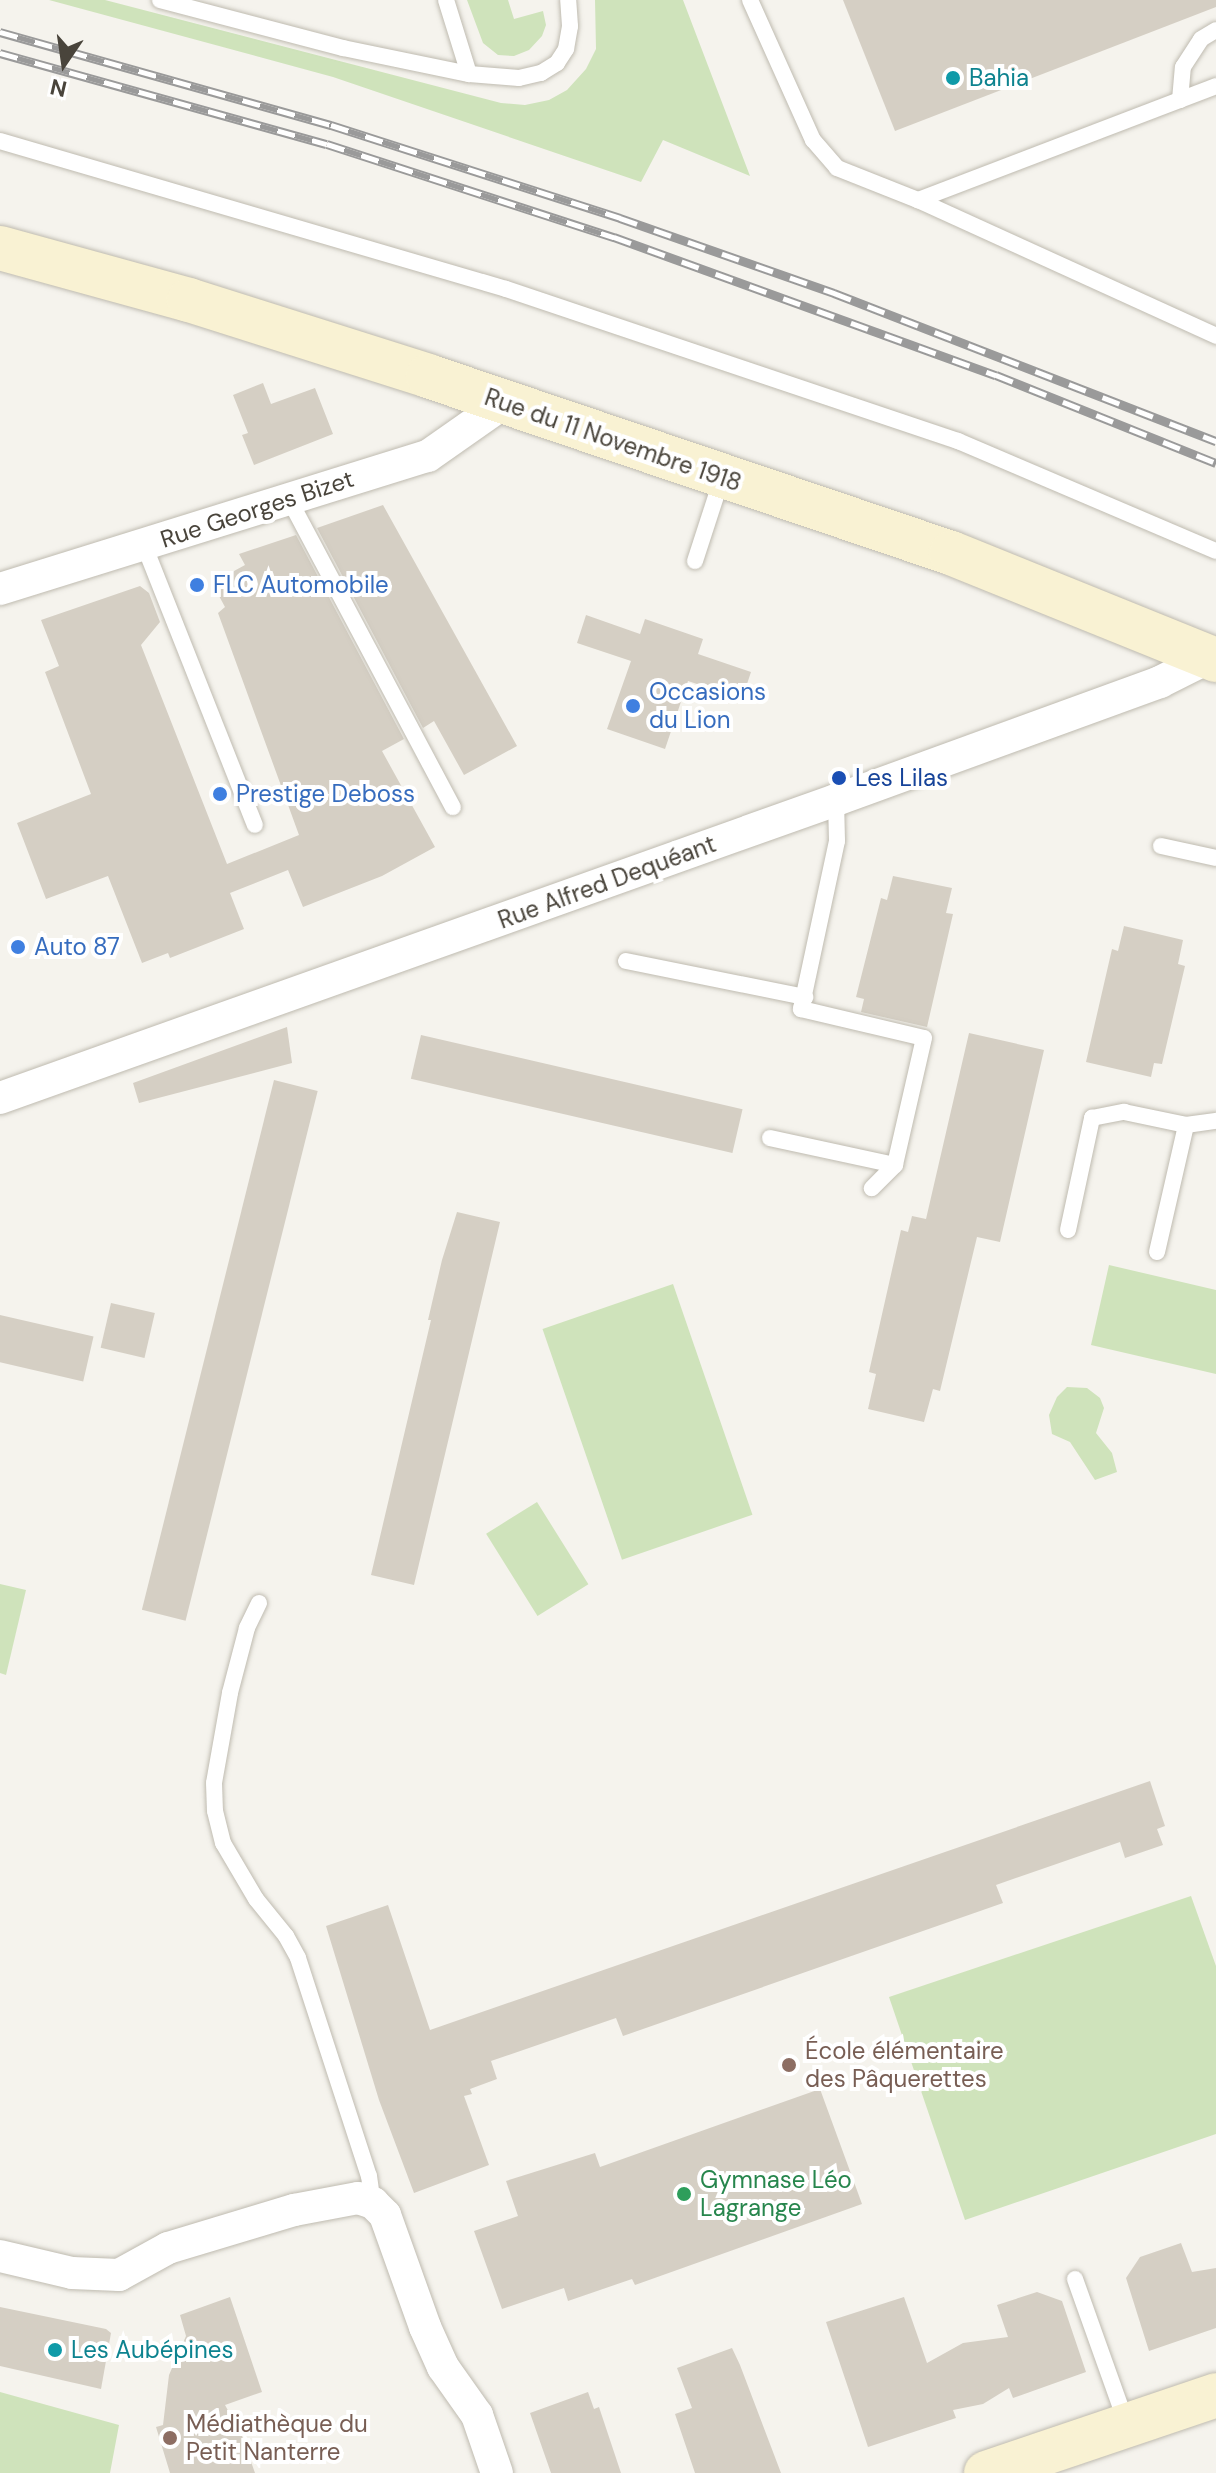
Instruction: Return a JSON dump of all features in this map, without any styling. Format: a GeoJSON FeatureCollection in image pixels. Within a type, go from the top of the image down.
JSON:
{"type":"FeatureCollection","features":[{"type":"Feature","properties":{"kind":"street","name":"Rue du 11 Novembre 1918"},"geometry":{"type":"LineString","coordinates":[[0,248],[189,300],[428,376],[502,404],[951,553],[1213,659]]}},
{"type":"Feature","properties":{"kind":"street","name":"Rue Georges Bizet"},"geometry":{"type":"LineString","coordinates":[[0,589],[428,456],[502,404]]}},
{"type":"Feature","properties":{"kind":"street","name":"Rue Alfred Dequéant"},"geometry":{"type":"LineString","coordinates":[[0,1098],[836,800],[1160,682],[1213,659]]}},
{"type":"Feature","properties":{"kind":"street"},"geometry":{"type":"LineString","coordinates":[[0,2256],[72,2273],[119,2275],[168,2248],[294,2210],[358,2198],[373,2203],[385,2215],[425,2327],[443,2367],[477,2415],[497,2473]]}},
{"type":"Feature","properties":{"kind":"street"},"geometry":{"type":"LineString","coordinates":[[986,2473],[1216,2395]]}},
{"type":"Feature","properties":{"kind":"lane"},"geometry":{"type":"LineString","coordinates":[[160,0],[343,48],[469,74],[519,78],[541,73],[557,63],[566,49],[570,26],[568,0]]}},
{"type":"Feature","properties":{"kind":"lane"},"geometry":{"type":"LineString","coordinates":[[446,0],[469,74]]}},
{"type":"Feature","properties":{"kind":"lane"},"geometry":{"type":"LineString","coordinates":[[750,0],[813,140],[837,168],[918,200],[1216,336]]}},
{"type":"Feature","properties":{"kind":"lane"},"geometry":{"type":"LineString","coordinates":[[1180,100],[1183,67],[1201,39],[1216,30]]}},
{"type":"Feature","properties":{"kind":"lane"},"geometry":{"type":"LineString","coordinates":[[918,200],[1216,86]]}},
{"type":"Feature","properties":{"kind":"lane"},"geometry":{"type":"LineString","coordinates":[[0,141],[506,289],[958,441],[1216,551]]}},
{"type":"Feature","properties":{"kind":"lane"},"geometry":{"type":"LineString","coordinates":[[695,561],[723,477]]}},
{"type":"Feature","properties":{"kind":"lane"},"geometry":{"type":"LineString","coordinates":[[289,499],[453,807]]}},
{"type":"Feature","properties":{"kind":"lane"},"geometry":{"type":"LineString","coordinates":[[144,545],[255,825]]}},
{"type":"Feature","properties":{"kind":"lane"},"geometry":{"type":"LineString","coordinates":[[836,800],[837,841],[801,1009],[924,1038],[895,1165],[872,1188]]}},
{"type":"Feature","properties":{"kind":"lane"},"geometry":{"type":"LineString","coordinates":[[1161,846],[1216,858]]}},
{"type":"Feature","properties":{"kind":"lane"},"geometry":{"type":"LineString","coordinates":[[626,961],[805,997]]}},
{"type":"Feature","properties":{"kind":"lane"},"geometry":{"type":"LineString","coordinates":[[1068,1230],[1092,1118],[1124,1112],[1186,1125],[1216,1121]]}},
{"type":"Feature","properties":{"kind":"lane"},"geometry":{"type":"LineString","coordinates":[[1157,1252],[1186,1125]]}},
{"type":"Feature","properties":{"kind":"lane"},"geometry":{"type":"LineString","coordinates":[[770,1138],[895,1165]]}},
{"type":"Feature","properties":{"kind":"lane"},"geometry":{"type":"LineString","coordinates":[[259,1603],[247,1628],[230,1693],[214,1783],[215,1811],[223,1843],[256,1899],[286,1936],[298,1958],[369,2176],[373,2203]]}},
{"type":"Feature","properties":{"kind":"lane"},"geometry":{"type":"LineString","coordinates":[[1075,2279],[1127,2425]]}},
{"type":"Feature","properties":{"kind":"green space"},"geometry":{"type":"Polygon","coordinates":[[[49,0],[105,0],[501,103],[525,105],[549,100],[567,90],[586,69],[596,49],[595,0],[683,0],[750,176],[663,140],[641,182],[333,77],[49,0]]]}},
{"type":"Feature","properties":{"kind":"green space"},"geometry":{"type":"Polygon","coordinates":[[[467,0],[508,0],[514,19],[543,11],[546,25],[542,36],[529,50],[514,56],[498,55],[483,43],[467,0]]]}},
{"type":"Feature","properties":{"kind":"green space"},"geometry":{"type":"Polygon","coordinates":[[[1109,1265],[1216,1290],[1216,1374],[1091,1345],[1109,1265]]]}},
{"type":"Feature","properties":{"kind":"green space"},"geometry":{"type":"Polygon","coordinates":[[[673,1284],[752,1515],[622,1560],[543,1329],[673,1284]]]}},
{"type":"Feature","properties":{"kind":"green space"},"geometry":{"type":"Polygon","coordinates":[[[1067,1387],[1087,1388],[1100,1398],[1104,1408],[1096,1433],[1112,1453],[1117,1472],[1095,1480],[1070,1442],[1052,1434],[1049,1415],[1057,1397],[1067,1387]]]}},
{"type":"Feature","properties":{"kind":"green space"},"geometry":{"type":"Polygon","coordinates":[[[537,1502],[588,1584],[538,1616],[486,1534],[537,1502]]]}},
{"type":"Feature","properties":{"kind":"green space"},"geometry":{"type":"Polygon","coordinates":[[[0,1584],[26,1590],[6,1675],[0,1673],[0,1584]]]}},
{"type":"Feature","properties":{"kind":"green space"},"geometry":{"type":"Polygon","coordinates":[[[1191,1896],[1216,1966],[1216,2134],[965,2220],[889,1997],[1191,1896]]]}},
{"type":"Feature","properties":{"kind":"green space"},"geometry":{"type":"Polygon","coordinates":[[[0,2392],[119,2425],[110,2473],[0,2473],[0,2392]]]}},
{"type":"Feature","properties":{"kind":"building","name":"Bahia"},"geometry":{"type":"Polygon","coordinates":[[[843,0],[1216,0],[1216,7],[895,131],[843,0]]]}},
{"type":"Feature","properties":{"kind":"building"},"geometry":{"type":"Polygon","coordinates":[[[263,383],[271,404],[315,388],[333,434],[254,465],[242,435],[248,433],[233,395],[263,383]]]}},
{"type":"Feature","properties":{"kind":"building"},"geometry":{"type":"Polygon","coordinates":[[[383,505],[517,746],[464,775],[434,721],[423,728],[317,528],[383,505]]]}},
{"type":"Feature","properties":{"kind":"building"},"geometry":{"type":"Polygon","coordinates":[[[296,535],[404,739],[382,751],[435,847],[382,876],[303,907],[288,870],[230,893],[244,929],[170,958],[168,953],[142,963],[108,876],[46,899],[17,823],[91,794],[45,672],[59,666],[41,620],[140,586],[149,593],[160,622],[141,645],[227,864],[299,835],[218,613],[225,607],[212,583],[245,565],[239,554],[296,535]]]}},
{"type":"Feature","properties":{"kind":"building"},"geometry":{"type":"Polygon","coordinates":[[[586,615],[640,634],[645,619],[703,639],[698,654],[751,672],[742,699],[688,681],[665,749],[607,729],[631,661],[577,643],[586,615]]]}},
{"type":"Feature","properties":{"kind":"building"},"geometry":{"type":"Polygon","coordinates":[[[893,876],[952,888],[946,913],[953,914],[927,1027],[861,1012],[864,999],[856,997],[881,898],[887,900],[893,876]]]}},
{"type":"Feature","properties":{"kind":"building"},"geometry":{"type":"Polygon","coordinates":[[[1124,926],[1183,940],[1178,964],[1185,966],[1162,1064],[1154,1063],[1151,1077],[1086,1062],[1112,949],[1118,951],[1124,926]]]}},
{"type":"Feature","properties":{"kind":"building"},"geometry":{"type":"Polygon","coordinates":[[[287,1027],[292,1063],[139,1103],[133,1083],[287,1027]]]}},
{"type":"Feature","properties":{"kind":"building"},"geometry":{"type":"Polygon","coordinates":[[[969,1033],[1044,1050],[1000,1242],[977,1237],[940,1391],[933,1389],[924,1422],[868,1409],[876,1374],[869,1372],[901,1230],[908,1232],[912,1216],[926,1219],[969,1033]]]}},
{"type":"Feature","properties":{"kind":"building"},"geometry":{"type":"Polygon","coordinates":[[[421,1035],[743,1109],[732,1153],[411,1079],[421,1035]]]}},
{"type":"Feature","properties":{"kind":"building"},"geometry":{"type":"Polygon","coordinates":[[[274,1080],[318,1091],[186,1621],[142,1610],[274,1080]]]}},
{"type":"Feature","properties":{"kind":"building"},"geometry":{"type":"Polygon","coordinates":[[[457,1212],[500,1222],[414,1585],[371,1575],[431,1320],[428,1320],[442,1260],[457,1212]]]}},
{"type":"Feature","properties":{"kind":"building"},"geometry":{"type":"Polygon","coordinates":[[[111,1303],[155,1313],[144,1358],[101,1348],[111,1303]]]}},
{"type":"Feature","properties":{"kind":"building"},"geometry":{"type":"Polygon","coordinates":[[[0,1315],[94,1337],[83,1381],[0,1362],[0,1315]]]}},
{"type":"Feature","properties":{"kind":"building"},"geometry":{"type":"Polygon","coordinates":[[[1150,1781],[1165,1826],[1157,1829],[1163,1845],[1125,1858],[1120,1842],[996,1885],[1003,1903],[623,2036],[616,2018],[491,2061],[497,2079],[470,2089],[472,2094],[464,2096],[489,2165],[414,2193],[379,2100],[326,1926],[388,1905],[430,2030],[1150,1781]]]}},
{"type":"Feature","properties":{"kind":"building","name":"Gymnase Léo Lagrange"},"geometry":{"type":"Polygon","coordinates":[[[820,2089],[862,2204],[635,2285],[632,2279],[568,2301],[564,2288],[502,2309],[474,2231],[518,2216],[506,2181],[595,2153],[600,2167],[820,2089]]]}},
{"type":"Feature","properties":{"kind":"building"},"geometry":{"type":"Polygon","coordinates":[[[1181,2243],[1192,2272],[1216,2268],[1216,2328],[1149,2351],[1126,2278],[1140,2257],[1181,2243]]]}},
{"type":"Feature","properties":{"kind":"building"},"geometry":{"type":"Polygon","coordinates":[[[1037,2292],[1062,2301],[1086,2372],[1013,2398],[1009,2388],[983,2404],[953,2410],[956,2418],[868,2447],[826,2322],[904,2297],[927,2363],[963,2343],[1008,2337],[997,2305],[1037,2292]]]}},
{"type":"Feature","properties":{"kind":"building"},"geometry":{"type":"Polygon","coordinates":[[[230,2297],[262,2392],[225,2405],[242,2436],[255,2473],[170,2473],[156,2427],[163,2425],[169,2375],[186,2336],[180,2315],[230,2297]]]}},
{"type":"Feature","properties":{"kind":"building","name":"Les Aubépines"},"geometry":{"type":"Polygon","coordinates":[[[0,2307],[106,2329],[111,2333],[101,2389],[0,2366],[0,2307]]]}},
{"type":"Feature","properties":{"kind":"building"},"geometry":{"type":"Polygon","coordinates":[[[732,2348],[781,2473],[695,2473],[675,2414],[692,2408],[677,2368],[732,2348]]]}},
{"type":"Feature","properties":{"kind":"building"},"geometry":{"type":"Polygon","coordinates":[[[588,2392],[594,2409],[599,2407],[621,2473],[551,2473],[530,2413],[588,2392]]]}},
{"type":"Feature","properties":{"kind":"railway"},"geometry":{"type":"LineString","coordinates":[[0,32],[331,125],[620,218],[834,293],[1216,441]]}},
{"type":"Feature","properties":{"kind":"railway"},"geometry":{"type":"LineString","coordinates":[[0,53],[327,144],[614,237],[996,375],[1216,463]]}},
{"type":"Feature","properties":{"kind":"place","name":"Bahia"},"geometry":{"type":"Point","coordinates":[953,78]}},
{"type":"Feature","properties":{"kind":"place","name":"FLC Automobile"},"geometry":{"type":"Point","coordinates":[197,585]}},
{"type":"Feature","properties":{"kind":"place","name":"Occasions du Lion"},"geometry":{"type":"Point","coordinates":[633,706]}},
{"type":"Feature","properties":{"kind":"place","name":"Les Lilas"},"geometry":{"type":"Point","coordinates":[839,778]}},
{"type":"Feature","properties":{"kind":"place","name":"Prestige Deboss"},"geometry":{"type":"Point","coordinates":[220,794]}},
{"type":"Feature","properties":{"kind":"place","name":"Auto 87"},"geometry":{"type":"Point","coordinates":[18,947]}},
{"type":"Feature","properties":{"kind":"place","name":"École élémentaire des Pâquerettes"},"geometry":{"type":"Point","coordinates":[789,2065]}},
{"type":"Feature","properties":{"kind":"place","name":"Gymnase Léo Lagrange"},"geometry":{"type":"Point","coordinates":[684,2194]}},
{"type":"Feature","properties":{"kind":"place","name":"Les Aubépines"},"geometry":{"type":"Point","coordinates":[55,2350]}},
{"type":"Feature","properties":{"kind":"place","name":"Médiathèque du Petit Nanterre"},"geometry":{"type":"Point","coordinates":[170,2438]}}]}
